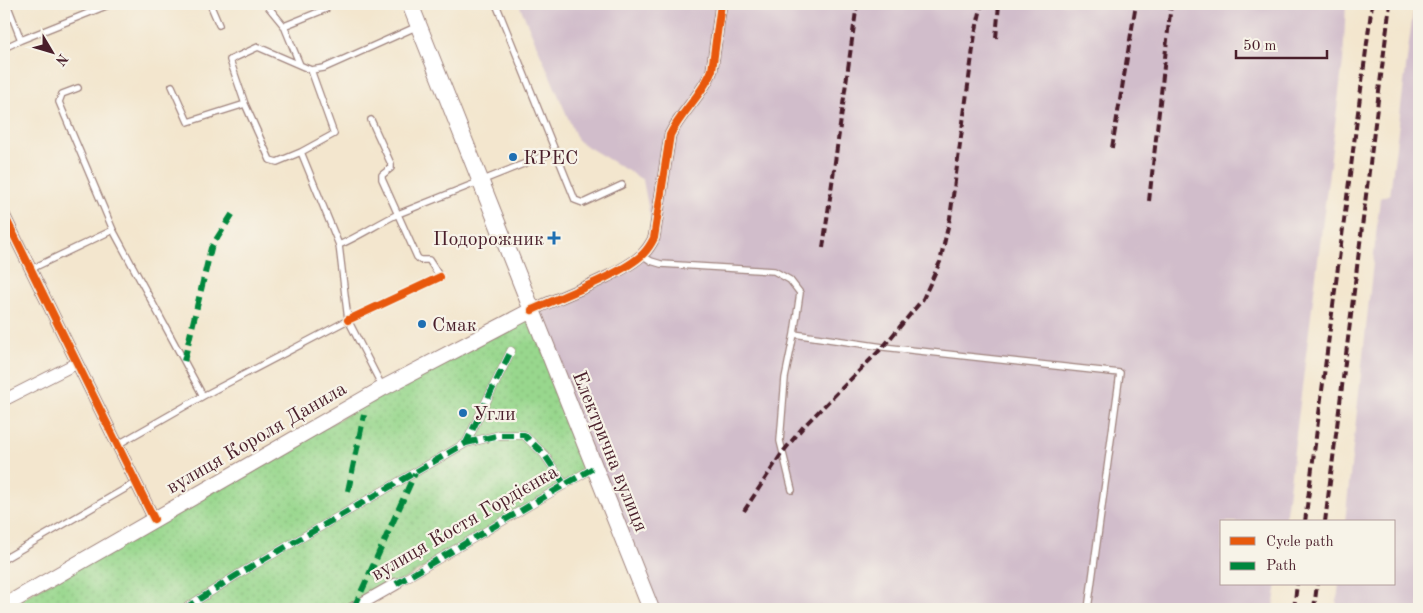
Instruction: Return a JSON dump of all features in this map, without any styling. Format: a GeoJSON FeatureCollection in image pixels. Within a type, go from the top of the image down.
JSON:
{"type":"FeatureCollection","features":[{"type":"Feature","properties":{"kind":"main road","name":"Електрична вулиця"},"geometry":{"type":"LineString","coordinates":[[410,4],[651,609]]}},
{"type":"Feature","properties":{"kind":"main road","name":"вулиця Короля Данила"},"geometry":{"type":"LineString","coordinates":[[4,606],[383,388],[532,310]]}},
{"type":"Feature","properties":{"kind":"street"},"geometry":{"type":"LineString","coordinates":[[532,310],[620,270],[642,255],[654,238],[670,135],[677,121],[704,85],[712,70],[720,4]]}},
{"type":"Feature","properties":{"kind":"street"},"geometry":{"type":"LineString","coordinates":[[4,215],[75,364],[154,519]]}},
{"type":"Feature","properties":{"kind":"street"},"geometry":{"type":"LineString","coordinates":[[466,443],[511,351]]}},
{"type":"Feature","properties":{"kind":"street"},"geometry":{"type":"LineString","coordinates":[[4,400],[75,364]]}},
{"type":"Feature","properties":{"kind":"street"},"geometry":{"type":"LineString","coordinates":[[184,609],[237,575],[466,443],[500,435],[524,435],[544,454],[565,485]]}},
{"type":"Feature","properties":{"kind":"street","name":"вулиця Костя Гордієнка"},"geometry":{"type":"LineString","coordinates":[[352,609],[595,467]]}},
{"type":"Feature","properties":{"kind":"lane"},"geometry":{"type":"LineString","coordinates":[[7,4],[22,40]]}},
{"type":"Feature","properties":{"kind":"lane"},"geometry":{"type":"LineString","coordinates":[[4,48],[111,4]]}},
{"type":"Feature","properties":{"kind":"lane"},"geometry":{"type":"LineString","coordinates":[[210,4],[219,25]]}},
{"type":"Feature","properties":{"kind":"lane"},"geometry":{"type":"LineString","coordinates":[[266,4],[284,26],[300,66]]}},
{"type":"Feature","properties":{"kind":"lane"},"geometry":{"type":"LineString","coordinates":[[284,26],[326,9],[324,4]]}},
{"type":"Feature","properties":{"kind":"lane"},"geometry":{"type":"LineString","coordinates":[[496,4],[578,203],[622,186]]}},
{"type":"Feature","properties":{"kind":"lane"},"geometry":{"type":"LineString","coordinates":[[311,70],[334,134],[301,152],[273,163],[245,104],[230,60],[258,47],[311,70],[324,68],[419,25]]}},
{"type":"Feature","properties":{"kind":"lane"},"geometry":{"type":"LineString","coordinates":[[172,86],[188,122],[245,104]]}},
{"type":"Feature","properties":{"kind":"lane"},"geometry":{"type":"LineString","coordinates":[[78,88],[62,94],[59,102],[113,230],[203,396]]}},
{"type":"Feature","properties":{"kind":"lane"},"geometry":{"type":"LineString","coordinates":[[371,120],[391,164],[391,168],[382,175],[382,180],[417,257],[420,260],[429,260],[440,277]]}},
{"type":"Feature","properties":{"kind":"lane"},"geometry":{"type":"LineString","coordinates":[[338,245],[362,235],[378,223],[398,214],[556,151]]}},
{"type":"Feature","properties":{"kind":"lane"},"geometry":{"type":"LineString","coordinates":[[301,152],[338,245],[348,320],[383,388]]}},
{"type":"Feature","properties":{"kind":"lane"},"geometry":{"type":"LineString","coordinates":[[29,270],[113,230]]}},
{"type":"Feature","properties":{"kind":"lane"},"geometry":{"type":"LineString","coordinates":[[642,255],[651,261],[661,264],[774,270],[783,274],[800,293],[785,378],[780,441],[792,490]]}},
{"type":"Feature","properties":{"kind":"lane"},"geometry":{"type":"LineString","coordinates":[[117,445],[203,396],[348,320]]}},
{"type":"Feature","properties":{"kind":"lane"},"geometry":{"type":"LineString","coordinates":[[794,334],[883,347],[1120,374],[1088,609]]}},
{"type":"Feature","properties":{"kind":"lane"},"geometry":{"type":"LineString","coordinates":[[4,559],[135,482]]}},
{"type":"Feature","properties":{"kind":"shaded area"},"geometry":{"type":"Polygon","coordinates":[[[519,4],[1346,4],[1343,61],[1285,520],[1220,520],[1220,586],[1277,586],[1273,609],[651,609],[532,310],[620,269],[654,238],[643,180],[578,141],[519,4]]]}},
{"type":"Feature","properties":{"kind":"shaded area"},"geometry":{"type":"Polygon","coordinates":[[[1414,4],[1419,4],[1419,609],[1336,609],[1339,586],[1396,586],[1396,520],[1345,520],[1380,198],[1390,194],[1414,4]]]}},
{"type":"Feature","properties":{"kind":"green space"},"geometry":{"type":"Polygon","coordinates":[[[532,310],[595,467],[396,584],[342,609],[4,609],[532,310]]]}},
{"type":"Feature","properties":{"kind":"railway"},"geometry":{"type":"LineString","coordinates":[[823,248],[857,4]]}},
{"type":"Feature","properties":{"kind":"railway"},"geometry":{"type":"LineString","coordinates":[[744,511],[782,453],[804,426],[883,347],[923,299],[940,262],[950,218],[975,34],[982,4]]}},
{"type":"Feature","properties":{"kind":"railway"},"geometry":{"type":"LineString","coordinates":[[996,38],[999,4]]}},
{"type":"Feature","properties":{"kind":"railway"},"geometry":{"type":"LineString","coordinates":[[1112,148],[1136,4]]}},
{"type":"Feature","properties":{"kind":"railway"},"geometry":{"type":"LineString","coordinates":[[1149,201],[1171,4]]}},
{"type":"Feature","properties":{"kind":"railway"},"geometry":{"type":"LineString","coordinates":[[1305,520],[1372,4]]}},
{"type":"Feature","properties":{"kind":"railway"},"geometry":{"type":"LineString","coordinates":[[1325,520],[1390,4]]}},
{"type":"Feature","properties":{"kind":"railway"},"geometry":{"type":"LineString","coordinates":[[1294,609],[1297,586]]}},
{"type":"Feature","properties":{"kind":"railway"},"geometry":{"type":"LineString","coordinates":[[1314,609],[1317,586]]}},
{"type":"Feature","properties":{"kind":"marked path"},"geometry":{"type":"LineString","coordinates":[[184,361],[211,248],[233,213]]}},
{"type":"Feature","properties":{"kind":"marked path"},"geometry":{"type":"LineString","coordinates":[[184,609],[237,575],[466,443],[511,351]]}},
{"type":"Feature","properties":{"kind":"marked path"},"geometry":{"type":"LineString","coordinates":[[348,491],[364,415]]}},
{"type":"Feature","properties":{"kind":"marked path"},"geometry":{"type":"LineString","coordinates":[[466,443],[500,435],[524,435],[544,454],[565,485]]}},
{"type":"Feature","properties":{"kind":"marked path"},"geometry":{"type":"LineString","coordinates":[[396,584],[595,467]]}},
{"type":"Feature","properties":{"kind":"marked path"},"geometry":{"type":"LineString","coordinates":[[354,608],[415,473]]}},
{"type":"Feature","properties":{"kind":"cycle path"},"geometry":{"type":"LineString","coordinates":[[532,310],[590,285],[634,262],[651,244],[654,238],[670,135],[703,87],[712,70],[721,4]]}},
{"type":"Feature","properties":{"kind":"cycle path"},"geometry":{"type":"LineString","coordinates":[[4,215],[154,519]]}},
{"type":"Feature","properties":{"kind":"cycle path"},"geometry":{"type":"LineString","coordinates":[[348,320],[440,277]]}},
{"type":"Feature","properties":{"kind":"place","name":"КРЕС"},"geometry":{"type":"Point","coordinates":[513,157]}},
{"type":"Feature","properties":{"kind":"place","name":"Подорожник"},"geometry":{"type":"Point","coordinates":[554,238]}},
{"type":"Feature","properties":{"kind":"place","name":"Смак"},"geometry":{"type":"Point","coordinates":[422,324]}},
{"type":"Feature","properties":{"kind":"place","name":"Угли"},"geometry":{"type":"Point","coordinates":[463,413]}}]}
